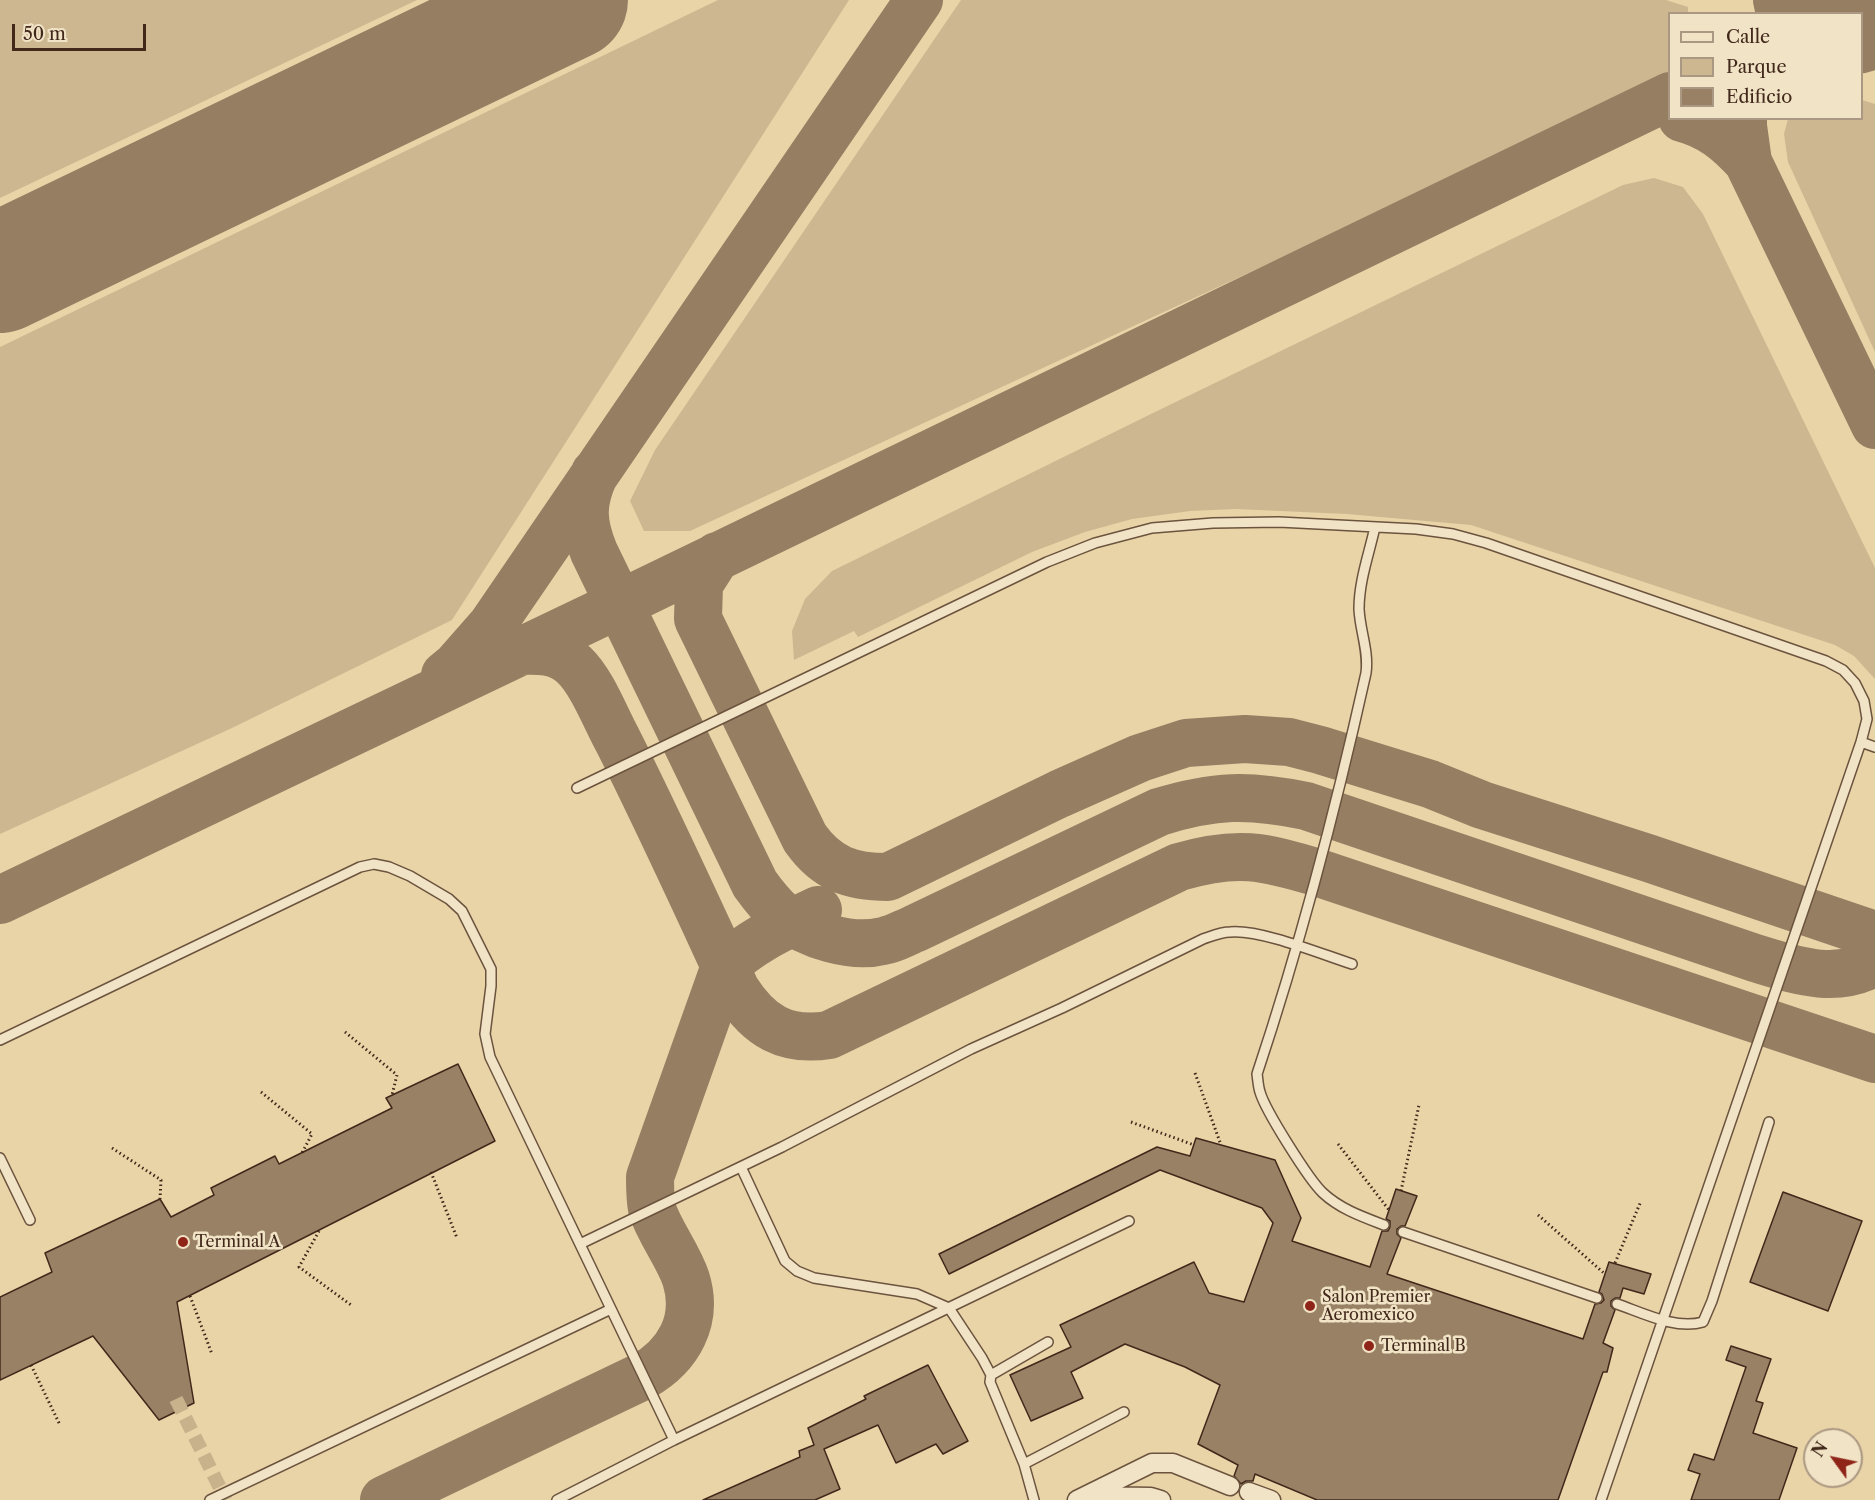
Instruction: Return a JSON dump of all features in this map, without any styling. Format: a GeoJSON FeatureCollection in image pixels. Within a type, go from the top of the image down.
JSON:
{"type":"FeatureCollection","features":[{"type":"Feature","properties":{"kind":"street"},"geometry":{"type":"LineString","coordinates":[[1082,1498],[1152,1463],[1173,1463],[1230,1486]]}},
{"type":"Feature","properties":{"kind":"street"},"geometry":{"type":"LineString","coordinates":[[1249,1492],[1271,1500]]}},
{"type":"Feature","properties":{"kind":"street"},"geometry":{"type":"LineString","coordinates":[[1082,1498],[1151,1497],[1161,1500]]}},
{"type":"Feature","properties":{"kind":"lane"},"geometry":{"type":"LineString","coordinates":[[577,788],[1047,561],[1095,543],[1152,528],[1213,523],[1279,522],[1454,534],[1486,543],[1826,661],[1844,670],[1856,683],[1864,701],[1867,719],[1861,742],[1767,1022],[1601,1500]]}},
{"type":"Feature","properties":{"kind":"lane"},"geometry":{"type":"LineString","coordinates":[[1375,527],[1359,598],[1360,624],[1368,662],[1366,673],[1319,873],[1257,1074],[1259,1091],[1267,1108],[1323,1193],[1353,1213],[1384,1225]]}},
{"type":"Feature","properties":{"kind":"lane"},"geometry":{"type":"LineString","coordinates":[[1861,742],[1875,747]]}},
{"type":"Feature","properties":{"kind":"lane"},"geometry":{"type":"LineString","coordinates":[[0,1040],[360,867],[374,864],[389,867],[410,876],[449,899],[462,911],[491,969],[485,1034],[490,1058],[674,1440]]}},
{"type":"Feature","properties":{"kind":"lane"},"geometry":{"type":"LineString","coordinates":[[580,1244],[830,1123],[971,1049],[1062,1008],[1203,939],[1239,931],[1298,946],[1352,964]]}},
{"type":"Feature","properties":{"kind":"lane"},"geometry":{"type":"LineString","coordinates":[[1617,1304],[1691,1326],[1703,1322],[1712,1301],[1769,1122]]}},
{"type":"Feature","properties":{"kind":"lane"},"geometry":{"type":"LineString","coordinates":[[0,1158],[30,1220]]}},
{"type":"Feature","properties":{"kind":"lane"},"geometry":{"type":"LineString","coordinates":[[741,1167],[785,1261],[797,1271],[814,1278],[917,1294],[948,1308],[991,1375],[991,1389],[1024,1464],[1034,1500]]}},
{"type":"Feature","properties":{"kind":"lane"},"geometry":{"type":"LineString","coordinates":[[557,1500],[674,1440],[1129,1221]]}},
{"type":"Feature","properties":{"kind":"lane"},"geometry":{"type":"LineString","coordinates":[[1403,1232],[1597,1298]]}},
{"type":"Feature","properties":{"kind":"lane"},"geometry":{"type":"LineString","coordinates":[[210,1500],[611,1309]]}},
{"type":"Feature","properties":{"kind":"lane"},"geometry":{"type":"LineString","coordinates":[[991,1375],[1048,1342]]}},
{"type":"Feature","properties":{"kind":"lane"},"geometry":{"type":"LineString","coordinates":[[1024,1464],[1124,1413]]}},
{"type":"Feature","properties":{"kind":"path"},"geometry":{"type":"LineString","coordinates":[[345,1032],[397,1075],[392,1095]]}},
{"type":"Feature","properties":{"kind":"path"},"geometry":{"type":"LineString","coordinates":[[1195,1073],[1221,1145]]}},
{"type":"Feature","properties":{"kind":"path"},"geometry":{"type":"LineString","coordinates":[[261,1092],[312,1134],[302,1153]]}},
{"type":"Feature","properties":{"kind":"path"},"geometry":{"type":"LineString","coordinates":[[1401,1191],[1419,1105]]}},
{"type":"Feature","properties":{"kind":"path"},"geometry":{"type":"LineString","coordinates":[[1131,1122],[1194,1145]]}},
{"type":"Feature","properties":{"kind":"path"},"geometry":{"type":"LineString","coordinates":[[1338,1143],[1389,1210]]}},
{"type":"Feature","properties":{"kind":"path"},"geometry":{"type":"LineString","coordinates":[[112,1148],[161,1180],[160,1199]]}},
{"type":"Feature","properties":{"kind":"path"},"geometry":{"type":"LineString","coordinates":[[431,1172],[457,1238]]}},
{"type":"Feature","properties":{"kind":"path"},"geometry":{"type":"LineString","coordinates":[[1615,1263],[1641,1201]]}},
{"type":"Feature","properties":{"kind":"path"},"geometry":{"type":"LineString","coordinates":[[1538,1215],[1605,1274]]}},
{"type":"Feature","properties":{"kind":"path"},"geometry":{"type":"LineString","coordinates":[[319,1231],[299,1268],[351,1305]]}},
{"type":"Feature","properties":{"kind":"path"},"geometry":{"type":"LineString","coordinates":[[190,1296],[212,1354]]}},
{"type":"Feature","properties":{"kind":"path"},"geometry":{"type":"LineString","coordinates":[[31,1365],[60,1425]]}},
{"type":"Feature","properties":{"kind":"green space"},"geometry":{"type":"Polygon","coordinates":[[[0,0],[417,0],[0,198],[0,0]]]}},
{"type":"Feature","properties":{"kind":"green space"},"geometry":{"type":"Polygon","coordinates":[[[718,0],[849,0],[452,620],[232,728],[0,834],[0,347],[718,0]]]}},
{"type":"Feature","properties":{"kind":"green space"},"geometry":{"type":"Polygon","coordinates":[[[961,0],[1666,0],[1688,7],[1688,12],[1668,12],[1668,74],[1638,93],[690,531],[644,531],[630,501],[655,450],[961,0]]]}},
{"type":"Feature","properties":{"kind":"green space"},"geometry":{"type":"Polygon","coordinates":[[[1863,100],[1875,104],[1875,352],[1788,162],[1784,134],[1788,120],[1863,120],[1863,100]]]}},
{"type":"Feature","properties":{"kind":"green space"},"geometry":{"type":"Polygon","coordinates":[[[1654,178],[1683,187],[1703,214],[1875,568],[1875,679],[1854,656],[1835,645],[1471,525],[1347,514],[1236,509],[1190,511],[1132,519],[1085,532],[1032,552],[858,637],[854,631],[794,660],[792,631],[805,599],[832,571],[1623,185],[1654,178]]]}},
{"type":"Feature","properties":{"kind":"building","name":"Terminal A"},"geometry":{"type":"Polygon","coordinates":[[[458,1064],[495,1141],[177,1302],[194,1403],[159,1420],[93,1336],[0,1380],[0,1297],[52,1272],[45,1253],[160,1199],[171,1217],[214,1195],[211,1188],[275,1156],[279,1164],[392,1108],[386,1098],[458,1064]]]}},
{"type":"Feature","properties":{"kind":"building","name":"Terminal B"},"geometry":{"type":"Polygon","coordinates":[[[1196,1138],[1275,1160],[1301,1218],[1292,1241],[1370,1267],[1382,1231],[1388,1231],[1390,1227],[1390,1221],[1386,1219],[1396,1189],[1417,1196],[1405,1226],[1397,1229],[1397,1234],[1401,1238],[1387,1274],[1583,1339],[1595,1304],[1604,1300],[1599,1292],[1609,1262],[1651,1274],[1644,1294],[1623,1288],[1620,1298],[1611,1301],[1611,1306],[1615,1310],[1603,1343],[1613,1348],[1607,1372],[1603,1372],[1558,1500],[1317,1500],[1255,1474],[1253,1481],[1241,1484],[1234,1476],[1238,1465],[1198,1444],[1220,1385],[1185,1367],[1125,1344],[1071,1372],[1083,1398],[1031,1421],[1010,1375],[1071,1347],[1060,1325],[1194,1262],[1209,1293],[1244,1302],[1273,1223],[1262,1208],[1160,1170],[949,1274],[939,1254],[1157,1147],[1190,1156],[1196,1138]]]}},
{"type":"Feature","properties":{"kind":"building"},"geometry":{"type":"Polygon","coordinates":[[[1783,1192],[1862,1221],[1828,1311],[1750,1282],[1783,1192]]]}},
{"type":"Feature","properties":{"kind":"building"},"geometry":{"type":"Polygon","coordinates":[[[1731,1346],[1771,1359],[1756,1401],[1763,1403],[1753,1433],[1797,1448],[1779,1500],[1691,1500],[1700,1474],[1688,1470],[1694,1454],[1714,1460],[1746,1367],[1726,1360],[1731,1346]]]}},
{"type":"Feature","properties":{"kind":"building"},"geometry":{"type":"Polygon","coordinates":[[[928,1365],[968,1441],[943,1454],[936,1444],[896,1463],[878,1425],[824,1449],[840,1489],[815,1500],[703,1500],[800,1457],[799,1451],[814,1445],[808,1428],[866,1399],[864,1396],[928,1365]]]}},
{"type":"Feature","properties":{"kind":"taxiway"},"geometry":{"type":"LineString","coordinates":[[445,675],[456,666],[492,625],[919,0]]}},
{"type":"Feature","properties":{"kind":"taxiway"},"geometry":{"type":"LineString","coordinates":[[1777,0],[1780,12]]}},
{"type":"Feature","properties":{"kind":"taxiway"},"geometry":{"type":"LineString","coordinates":[[1838,12],[1863,0]]}},
{"type":"Feature","properties":{"kind":"taxiway"},"geometry":{"type":"LineString","coordinates":[[1863,36],[1875,37]]}},
{"type":"Feature","properties":{"kind":"taxiway"},"geometry":{"type":"LineString","coordinates":[[0,900],[603,612],[1668,97]]}},
{"type":"Feature","properties":{"kind":"taxiway"},"geometry":{"type":"LineString","coordinates":[[1689,120],[1718,135],[1748,162]]}},
{"type":"Feature","properties":{"kind":"taxiway"},"geometry":{"type":"LineString","coordinates":[[1743,120],[1748,162],[1875,425]]}},
{"type":"Feature","properties":{"kind":"taxiway"},"geometry":{"type":"LineString","coordinates":[[595,473],[585,503],[585,522],[594,552],[755,884],[782,915],[804,929],[817,934],[844,942],[857,943],[891,939],[1159,812],[1215,799],[1249,798],[1306,806],[1755,958],[1800,971],[1845,973],[1875,962]]}},
{"type":"Feature","properties":{"kind":"taxiway"},"geometry":{"type":"LineString","coordinates":[[717,556],[699,584],[698,619],[805,838],[813,849],[831,864],[851,873],[888,877],[1059,794],[1140,758],[1186,743],[1245,739],[1289,742],[1430,784],[1482,805],[1648,858],[1875,935]]}},
{"type":"Feature","properties":{"kind":"taxiway"},"geometry":{"type":"LineString","coordinates":[[519,651],[541,651],[561,656],[581,672],[598,700],[648,801],[736,990],[764,1022],[786,1033],[813,1037],[829,1035],[1179,867],[1217,858],[1250,857],[1282,862],[1319,873],[1875,1059]]}},
{"type":"Feature","properties":{"kind":"taxiway"},"geometry":{"type":"LineString","coordinates":[[384,1500],[643,1376],[655,1368],[675,1348],[683,1336],[687,1323],[690,1309],[689,1294],[683,1270],[652,1209],[650,1177],[725,966],[758,941],[818,910]]}},
{"type":"Feature","properties":{"kind":"runway"},"geometry":{"type":"LineString","coordinates":[[0,273],[568,0]]}},
{"type":"Feature","properties":{"kind":"runway"},"geometry":{"type":"LineString","coordinates":[[1815,0],[1848,12]]}},
{"type":"Feature","properties":{"kind":"tunnel"},"geometry":{"type":"LineString","coordinates":[[176,1399],[226,1500]]}},
{"type":"Feature","properties":{"kind":"place","name":"Terminal A"},"geometry":{"type":"Point","coordinates":[183,1242]}},
{"type":"Feature","properties":{"kind":"place","name":"Salon Premier Aeromexico"},"geometry":{"type":"Point","coordinates":[1310,1306]}},
{"type":"Feature","properties":{"kind":"place","name":"Terminal B"},"geometry":{"type":"Point","coordinates":[1369,1346]}}]}
